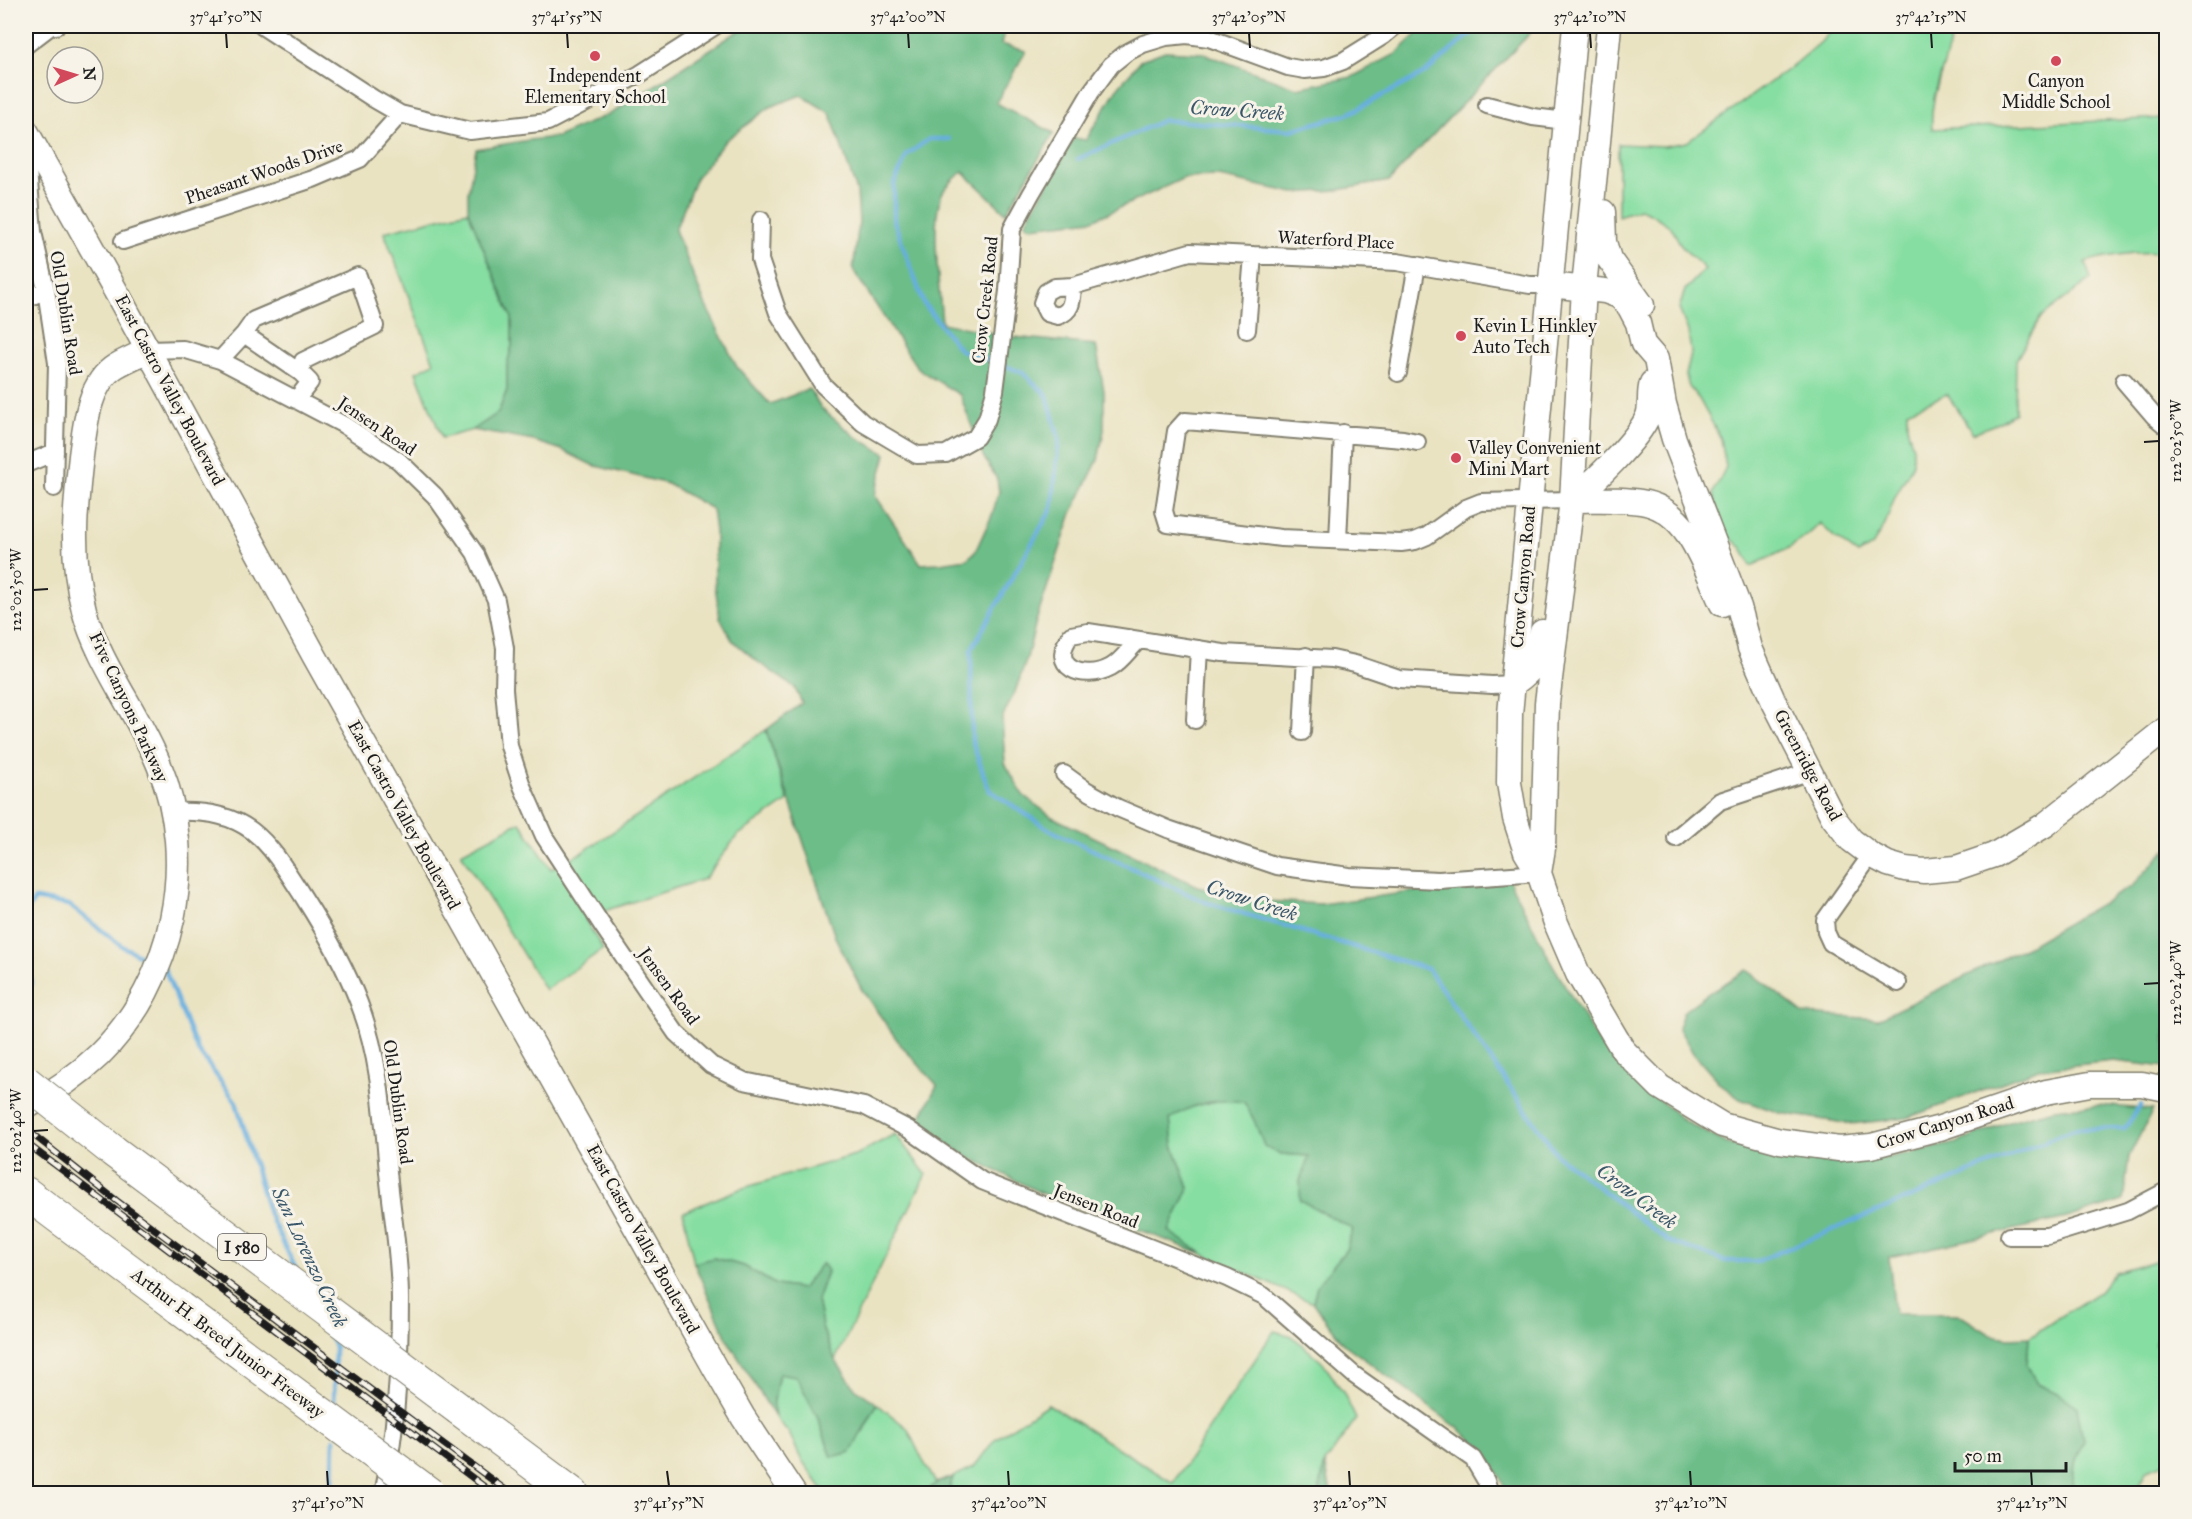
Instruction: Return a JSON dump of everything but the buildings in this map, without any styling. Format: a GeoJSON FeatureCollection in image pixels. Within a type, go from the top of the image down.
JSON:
{"type":"FeatureCollection","features":[{"type":"Feature","properties":{"kind":"highway","name":"I 580"},"geometry":{"type":"LineString","coordinates":[[26,1082],[113,1151],[573,1494]]}},
{"type":"Feature","properties":{"kind":"highway","name":"Arthur H. Breed Junior Freeway"},"geometry":{"type":"LineString","coordinates":[[26,1193],[430,1494]]}},
{"type":"Feature","properties":{"kind":"main road","name":"Crow Canyon Road"},"geometry":{"type":"LineString","coordinates":[[1575,26],[1510,714],[1509,783],[1526,852],[1539,873],[1556,923],[1578,974],[1623,1050],[1660,1087],[1722,1125],[1780,1141],[1839,1149],[1871,1146],[1940,1128],[2046,1092],[2090,1084],[2142,1084],[2166,1089]]}},
{"type":"Feature","properties":{"kind":"main road","name":"Crow Canyon Road"},"geometry":{"type":"LineString","coordinates":[[1539,873],[1543,848],[1547,703],[1572,500],[1584,288],[1609,26]]}},
{"type":"Feature","properties":{"kind":"main road","name":"East Castro Valley Boulevard"},"geometry":{"type":"LineString","coordinates":[[26,131],[315,657],[710,1360],[743,1417],[794,1494]]}},
{"type":"Feature","properties":{"kind":"main road"},"geometry":{"type":"LineString","coordinates":[[1572,500],[1593,482],[1643,425],[1650,408],[1649,391],[1657,366],[1651,330],[1642,306],[1609,260],[1604,242],[1603,186],[1597,153]]}},
{"type":"Feature","properties":{"kind":"main road","name":"Greenridge Road"},"geometry":{"type":"LineString","coordinates":[[1550,285],[1605,291],[1619,296],[1629,306],[1638,323],[1643,344],[1657,366],[1664,404],[1674,439],[1739,607],[1750,648],[1773,700],[1833,817],[1851,840],[1871,855],[1887,864],[1924,871],[1956,868],[1994,855],[2045,825],[2166,729]]}},
{"type":"Feature","properties":{"kind":"main road","name":"Five Canyons Parkway"},"geometry":{"type":"LineString","coordinates":[[26,1107],[71,1079],[91,1063],[113,1041],[130,1018],[146,991],[167,941],[176,904],[175,821],[164,776],[102,653],[84,611],[76,568],[74,519],[86,414],[102,378],[115,367],[148,350]]}},
{"type":"Feature","properties":{"kind":"main road","name":"Greenridge Road"},"geometry":{"type":"LineString","coordinates":[[1572,500],[1647,504],[1661,509],[1679,522],[1692,540],[1736,635],[1750,648]]}},
{"type":"Feature","properties":{"kind":"main road"},"geometry":{"type":"LineString","coordinates":[[1543,811],[1536,776],[1532,705],[1526,694],[1513,684],[1530,673],[1539,658],[1544,618],[1551,606],[1560,601]]}},
{"type":"Feature","properties":{"kind":"street"},"geometry":{"type":"LineString","coordinates":[[26,45],[51,26],[56,26]]}},
{"type":"Feature","properties":{"kind":"street"},"geometry":{"type":"LineString","coordinates":[[261,26],[400,114],[470,131],[548,122],[640,74],[715,26]]}},
{"type":"Feature","properties":{"kind":"street","name":"Crow Creek Road"},"geometry":{"type":"LineString","coordinates":[[761,220],[760,260],[778,313],[823,386],[863,423],[917,455],[946,454],[976,437],[987,419],[995,391],[1012,229],[1030,194],[1091,92],[1111,65],[1126,53],[1143,44],[1166,37],[1187,35],[1209,38],[1288,67],[1305,70],[1324,68],[1343,61],[1395,26]]}},
{"type":"Feature","properties":{"kind":"street"},"geometry":{"type":"LineString","coordinates":[[1487,105],[1533,117],[1566,121]]}},
{"type":"Feature","properties":{"kind":"street","name":"Pheasant Woods Drive"},"geometry":{"type":"LineString","coordinates":[[123,241],[313,179],[360,159],[400,114]]}},
{"type":"Feature","properties":{"kind":"street","name":"Old Dublin Road"},"geometry":{"type":"LineString","coordinates":[[26,144],[33,232],[46,290],[57,363],[54,488]]}},
{"type":"Feature","properties":{"kind":"street","name":"Waterford Place"},"geometry":{"type":"LineString","coordinates":[[1073,286],[1190,252],[1397,262],[1530,285],[1550,285]]}},
{"type":"Feature","properties":{"kind":"street","name":"Waterford Place"},"geometry":{"type":"LineString","coordinates":[[1246,330],[1253,255]]}},
{"type":"Feature","properties":{"kind":"street","name":"Waterford Place"},"geometry":{"type":"LineString","coordinates":[[1398,373],[1417,265]]}},
{"type":"Feature","properties":{"kind":"street"},"geometry":{"type":"LineString","coordinates":[[220,360],[254,320],[358,276],[375,326],[303,361],[301,373]]}},
{"type":"Feature","properties":{"kind":"street"},"geometry":{"type":"LineString","coordinates":[[26,299],[46,290]]}},
{"type":"Feature","properties":{"kind":"street"},"geometry":{"type":"LineString","coordinates":[[244,334],[301,373],[310,382],[297,400]]}},
{"type":"Feature","properties":{"kind":"street","name":"Jensen Road"},"geometry":{"type":"LineString","coordinates":[[148,350],[183,349],[220,360],[344,425],[399,461],[435,496],[475,553],[496,600],[505,648],[504,689],[509,746],[522,786],[544,836],[676,1033],[711,1065],[744,1081],[864,1106],[908,1129],[982,1181],[1227,1278],[1264,1296],[1354,1376],[1473,1459],[1486,1481],[1490,1494]]}},
{"type":"Feature","properties":{"kind":"street"},"geometry":{"type":"LineString","coordinates":[[2124,381],[2154,416],[2166,426]]}},
{"type":"Feature","properties":{"kind":"street"},"geometry":{"type":"LineString","coordinates":[[1417,442],[1403,438],[1185,421],[1176,430],[1164,511],[1168,524],[1281,538],[1401,543],[1415,541],[1438,530],[1450,518],[1481,502],[1572,500]]}},
{"type":"Feature","properties":{"kind":"street"},"geometry":{"type":"LineString","coordinates":[[1338,540],[1343,433]]}},
{"type":"Feature","properties":{"kind":"street"},"geometry":{"type":"LineString","coordinates":[[26,464],[55,452]]}},
{"type":"Feature","properties":{"kind":"street"},"geometry":{"type":"LineString","coordinates":[[1138,641],[1223,653],[1332,658],[1399,679],[1492,685],[1513,684]]}},
{"type":"Feature","properties":{"kind":"street"},"geometry":{"type":"LineString","coordinates":[[1195,720],[1199,649]]}},
{"type":"Feature","properties":{"kind":"street"},"geometry":{"type":"LineString","coordinates":[[1302,732],[1306,656]]}},
{"type":"Feature","properties":{"kind":"street"},"geometry":{"type":"LineString","coordinates":[[1676,838],[1720,801],[1810,771]]}},
{"type":"Feature","properties":{"kind":"street"},"geometry":{"type":"LineString","coordinates":[[1064,774],[1086,790],[1118,808],[1168,829],[1277,866],[1349,876],[1439,880],[1539,873]]}},
{"type":"Feature","properties":{"kind":"street","name":"Old Dublin Road"},"geometry":{"type":"LineString","coordinates":[[175,821],[213,813],[249,828],[265,842],[282,863],[329,940],[359,1003],[370,1039],[383,1106],[400,1297],[397,1397],[383,1494]]}},
{"type":"Feature","properties":{"kind":"street"},"geometry":{"type":"LineString","coordinates":[[1871,855],[1825,920],[1826,932],[1831,943],[1898,983]]}},
{"type":"Feature","properties":{"kind":"street"},"geometry":{"type":"LineString","coordinates":[[2009,1236],[2047,1236],[2128,1211],[2166,1191]]}},
{"type":"Feature","properties":{"kind":"green space"},"geometry":{"type":"Polygon","coordinates":[[[746,26],[1006,26],[1001,44],[1026,51],[996,103],[1054,133],[1006,213],[963,172],[950,184],[943,192],[939,204],[936,256],[942,323],[1013,337],[1096,345],[1104,391],[1104,430],[1098,460],[1072,513],[1036,621],[1027,658],[1015,692],[1002,718],[1005,763],[1023,795],[1052,817],[1197,886],[1265,901],[1321,904],[1508,879],[1554,967],[1599,1043],[1635,1079],[1684,1121],[1728,1144],[1779,1157],[1831,1160],[1886,1158],[1957,1143],[2014,1120],[2054,1109],[2099,1105],[2153,1110],[2129,1156],[2123,1201],[2067,1218],[1889,1257],[1895,1314],[1958,1314],[1991,1335],[2009,1338],[2029,1337],[2027,1365],[2037,1384],[2057,1393],[2077,1407],[2083,1440],[2075,1463],[2071,1493],[1507,1493],[1485,1451],[1458,1428],[1344,1344],[1313,1303],[1317,1285],[1346,1250],[1353,1229],[1300,1200],[1300,1181],[1309,1156],[1281,1154],[1264,1146],[1244,1102],[1206,1103],[1188,1109],[1170,1119],[1173,1145],[1189,1188],[1169,1231],[1203,1254],[1041,1193],[967,1156],[917,1125],[937,1085],[900,1044],[862,990],[835,937],[766,730],[802,703],[794,687],[758,662],[732,640],[720,618],[715,586],[715,532],[712,509],[668,484],[592,465],[562,450],[534,441],[473,430],[498,413],[507,390],[507,365],[512,346],[512,318],[468,211],[468,193],[476,149],[557,137],[614,112],[746,26]],[[801,95],[770,107],[725,141],[696,178],[675,230],[705,304],[737,367],[770,404],[809,389],[822,409],[856,437],[886,454],[875,495],[921,564],[967,559],[975,552],[992,515],[999,492],[997,479],[983,456],[960,395],[918,369],[853,270],[859,222],[857,192],[830,113],[801,95]]]}},
{"type":"Feature","properties":{"kind":"green space"},"geometry":{"type":"Polygon","coordinates":[[[1426,26],[1537,26],[1389,181],[1338,190],[1294,193],[1219,177],[1184,178],[1093,220],[1031,227],[1025,223],[1074,138],[1086,140],[1116,90],[1141,60],[1165,51],[1202,53],[1297,88],[1352,77],[1396,54],[1426,26]]]}},
{"type":"Feature","properties":{"kind":"green space"},"geometry":{"type":"Polygon","coordinates":[[[1834,26],[1953,26],[1933,102],[1932,129],[2166,118],[2166,253],[2125,254],[2085,262],[2091,279],[2041,317],[2016,360],[2015,413],[1973,433],[1947,394],[1907,411],[1913,464],[1895,497],[1884,527],[1872,546],[1858,554],[1833,536],[1820,523],[1797,543],[1751,566],[1742,548],[1728,536],[1720,522],[1713,493],[1726,467],[1721,439],[1699,399],[1689,387],[1686,375],[1691,353],[1688,331],[1679,309],[1685,290],[1705,269],[1682,247],[1671,227],[1650,213],[1640,209],[1618,216],[1618,144],[1664,146],[1687,142],[1794,65],[1821,42],[1834,26]]]}},
{"type":"Feature","properties":{"kind":"green space"},"geometry":{"type":"Polygon","coordinates":[[[468,211],[512,318],[512,346],[507,365],[507,390],[498,413],[473,430],[442,438],[416,372],[434,363],[384,232],[468,211]]]}},
{"type":"Feature","properties":{"kind":"green space"},"geometry":{"type":"Polygon","coordinates":[[[766,730],[788,801],[737,836],[704,879],[585,919],[603,949],[545,990],[461,853],[520,822],[551,869],[581,853],[766,730]]]}},
{"type":"Feature","properties":{"kind":"green space"},"geometry":{"type":"Polygon","coordinates":[[[2166,850],[2166,1067],[2113,1061],[2039,1069],[1907,1118],[1851,1124],[1780,1113],[1740,1099],[1720,1084],[1693,1053],[1678,1027],[1684,1011],[1747,970],[1804,1014],[1878,1019],[2030,945],[2132,886],[2166,850]]]}},
{"type":"Feature","properties":{"kind":"green space"},"geometry":{"type":"Polygon","coordinates":[[[1224,1099],[1244,1102],[1254,1120],[1281,1154],[1309,1156],[1300,1181],[1353,1229],[1346,1250],[1317,1285],[1313,1303],[1203,1254],[1169,1231],[1189,1188],[1173,1145],[1170,1119],[1187,1108],[1224,1099]]]}},
{"type":"Feature","properties":{"kind":"green space"},"geometry":{"type":"Polygon","coordinates":[[[895,1134],[926,1174],[835,1360],[823,1330],[817,1300],[827,1272],[822,1263],[802,1289],[776,1285],[744,1266],[714,1258],[694,1263],[683,1212],[740,1189],[858,1154],[895,1134]]]}},
{"type":"Feature","properties":{"kind":"green space"},"geometry":{"type":"Polygon","coordinates":[[[714,1258],[744,1266],[776,1285],[802,1289],[822,1263],[827,1271],[817,1300],[823,1330],[835,1360],[855,1388],[877,1404],[851,1452],[832,1457],[817,1416],[796,1376],[779,1373],[773,1405],[775,1417],[728,1341],[694,1263],[714,1258]]]}},
{"type":"Feature","properties":{"kind":"green space"},"geometry":{"type":"Polygon","coordinates":[[[2166,1258],[2166,1304],[2155,1344],[2166,1343],[2166,1463],[2147,1470],[2134,1493],[2071,1493],[2075,1463],[2083,1440],[2057,1393],[2038,1384],[2027,1365],[2029,1337],[2099,1292],[2115,1272],[2166,1258]]]}},
{"type":"Feature","properties":{"kind":"green space"},"geometry":{"type":"Polygon","coordinates":[[[1274,1331],[1292,1336],[1323,1363],[1343,1392],[1356,1419],[1325,1463],[1319,1493],[948,1494],[953,1477],[974,1467],[995,1439],[1048,1404],[1173,1483],[1274,1331]]]}},
{"type":"Feature","properties":{"kind":"green space"},"geometry":{"type":"Polygon","coordinates":[[[779,1373],[797,1376],[817,1416],[832,1457],[863,1432],[877,1404],[907,1428],[936,1483],[926,1493],[825,1493],[801,1459],[789,1433],[775,1417],[773,1406],[779,1373]]]}},
{"type":"Feature","properties":{"kind":"green space"},"geometry":{"type":"Polygon","coordinates":[[[1325,1463],[1331,1493],[1319,1493],[1325,1463]]]}},
{"type":"Feature","properties":{"kind":"green space"},"geometry":{"type":"Polygon","coordinates":[[[953,1477],[948,1493],[926,1493],[936,1483],[953,1477]]]}},
{"type":"Feature","properties":{"kind":"waterway","name":"Crow Creek"},"geometry":{"type":"LineString","coordinates":[[1078,159],[1164,120],[1291,130],[1348,114],[1425,73],[1480,26]]}},
{"type":"Feature","properties":{"kind":"waterway","name":"Crow Creek"},"geometry":{"type":"LineString","coordinates":[[949,139],[929,139],[907,155],[894,184],[894,221],[924,304],[960,350],[1022,372],[1047,395],[1059,439],[1052,508],[971,650],[972,741],[989,790],[1050,830],[1205,902],[1428,969],[1557,1155],[1668,1241],[1725,1261],[1758,1261],[2074,1129],[2125,1128],[2141,1105]]}},
{"type":"Feature","properties":{"kind":"waterway","name":"San Lorenzo Creek"},"geometry":{"type":"LineString","coordinates":[[26,913],[35,899],[69,905],[122,946],[152,962]]}},
{"type":"Feature","properties":{"kind":"waterway","name":"San Lorenzo Creek"},"geometry":{"type":"LineString","coordinates":[[26,962],[31,984],[26,991]]}},
{"type":"Feature","properties":{"kind":"waterway","name":"San Lorenzo Creek"},"geometry":{"type":"LineString","coordinates":[[164,968],[197,1049],[236,1102],[269,1214],[297,1271]]}},
{"type":"Feature","properties":{"kind":"waterway","name":"San Lorenzo Creek"},"geometry":{"type":"LineString","coordinates":[[324,1324],[335,1347],[334,1409]]}},
{"type":"Feature","properties":{"kind":"waterway","name":"San Lorenzo Creek"},"geometry":{"type":"LineString","coordinates":[[325,1494],[333,1480],[334,1439]]}},
{"type":"Feature","properties":{"kind":"railway"},"geometry":{"type":"LineString","coordinates":[[26,1129],[117,1201],[511,1494]]}},
{"type":"Feature","properties":{"kind":"railway"},"geometry":{"type":"LineString","coordinates":[[26,1143],[494,1494]]}},
{"type":"Feature","properties":{"kind":"place","name":"Independent Elementary School"},"geometry":{"type":"Point","coordinates":[595,56]}},
{"type":"Feature","properties":{"kind":"place","name":"Canyon Middle School"},"geometry":{"type":"Point","coordinates":[2056,61]}},
{"type":"Feature","properties":{"kind":"place","name":"Kevin L Hinkley Auto Tech"},"geometry":{"type":"Point","coordinates":[1461,336]}},
{"type":"Feature","properties":{"kind":"place","name":"Valley Convenient Mini Mart"},"geometry":{"type":"Point","coordinates":[1456,458]}}]}
